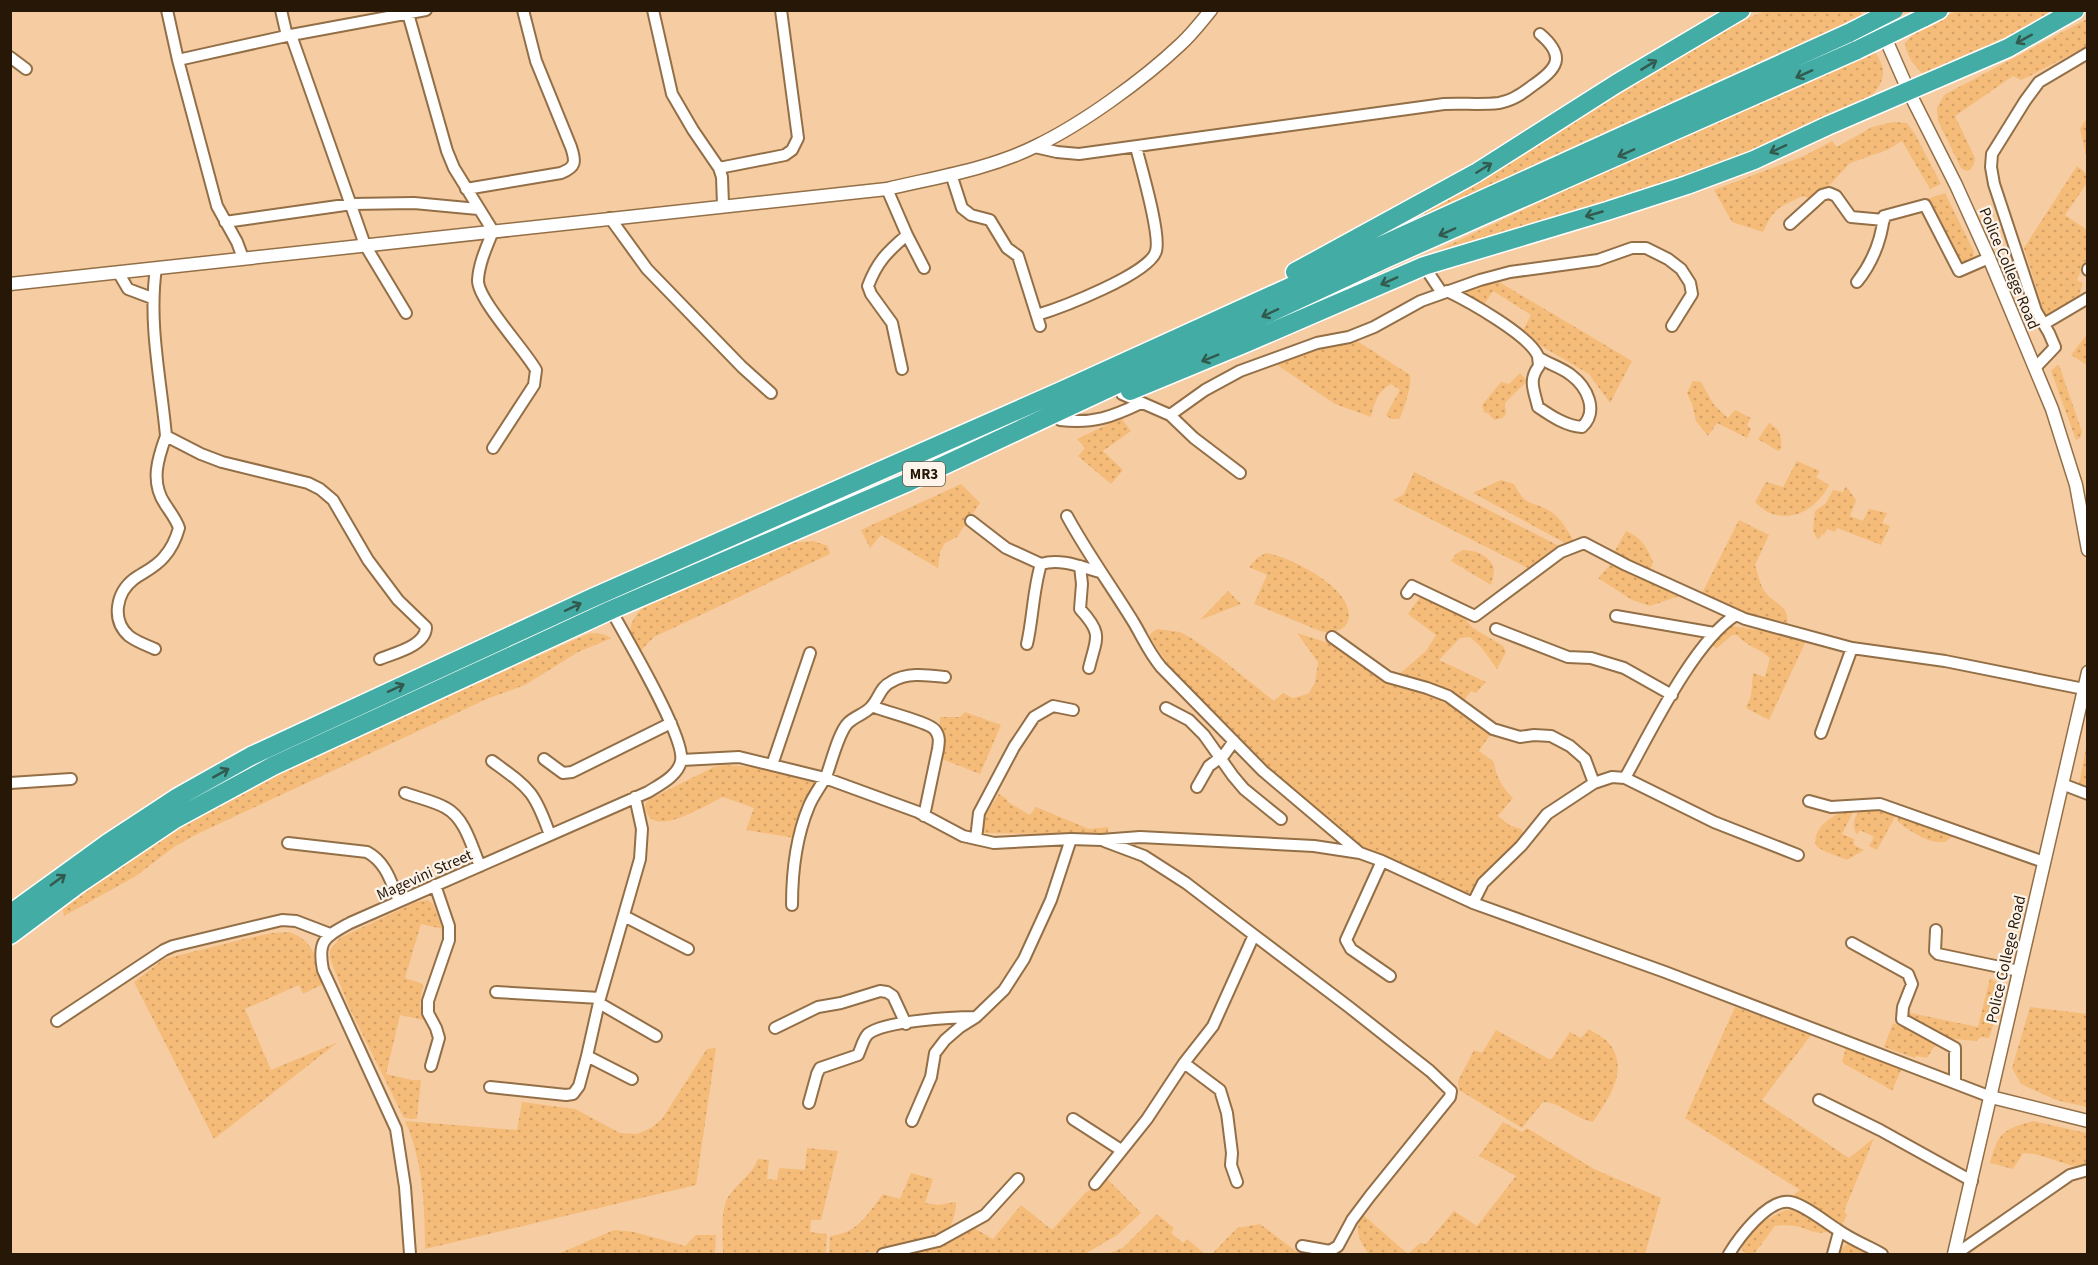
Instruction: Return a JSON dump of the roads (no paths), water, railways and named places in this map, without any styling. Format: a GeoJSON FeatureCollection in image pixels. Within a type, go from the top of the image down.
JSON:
{"type":"FeatureCollection","features":[{"type":"Feature","properties":{"kind":"highway"},"geometry":{"type":"LineString","coordinates":[[1061,391],[1297,272],[1466,178],[1616,84],[1741,10]]}},
{"type":"Feature","properties":{"kind":"highway","name":"MR3"},"geometry":{"type":"LineString","coordinates":[[10,914],[138,823],[178,797],[251,756],[582,603],[1061,391],[1849,33],[1894,10]]}},
{"type":"Feature","properties":{"kind":"highway"},"geometry":{"type":"LineString","coordinates":[[906,483],[1246,343],[1424,266],[1687,185],[1754,160],[2008,48],[2075,10]]}},
{"type":"Feature","properties":{"kind":"highway","name":"MR3"},"geometry":{"type":"LineString","coordinates":[[10,935],[77,885],[175,819],[263,771],[611,610],[906,483],[1387,258],[1857,50],[1931,14]]}},
{"type":"Feature","properties":{"kind":"street"},"geometry":{"type":"LineString","coordinates":[[167,10],[217,206],[243,258]]}},
{"type":"Feature","properties":{"kind":"street"},"geometry":{"type":"LineString","coordinates":[[281,10],[365,245],[406,313]]}},
{"type":"Feature","properties":{"kind":"street"},"geometry":{"type":"LineString","coordinates":[[178,60],[426,10]]}},
{"type":"Feature","properties":{"kind":"street"},"geometry":{"type":"LineString","coordinates":[[466,189],[561,173],[570,170],[574,163],[571,147],[536,61],[523,10]]}},
{"type":"Feature","properties":{"kind":"street"},"geometry":{"type":"LineString","coordinates":[[653,10],[672,94],[719,168],[722,177],[723,205]]}},
{"type":"Feature","properties":{"kind":"street"},"geometry":{"type":"LineString","coordinates":[[719,168],[785,155],[792,150],[798,138],[781,10]]}},
{"type":"Feature","properties":{"kind":"street"},"geometry":{"type":"LineString","coordinates":[[10,284],[887,189],[988,165],[1035,147],[1102,106],[1142,76],[1182,44],[1211,10]]}},
{"type":"Feature","properties":{"kind":"street","name":"Police College Road"},"geometry":{"type":"LineString","coordinates":[[1873,10],[1909,92],[1956,185],[1989,258],[2052,409],[2076,485],[2088,550]]}},
{"type":"Feature","properties":{"kind":"street"},"geometry":{"type":"LineString","coordinates":[[408,12],[447,151],[466,189],[493,231]]}},
{"type":"Feature","properties":{"kind":"street"},"geometry":{"type":"LineString","coordinates":[[1035,147],[1079,154],[1443,104],[1500,103],[1516,98],[1546,77],[1555,67],[1557,57],[1554,50],[1540,34]]}},
{"type":"Feature","properties":{"kind":"street"},"geometry":{"type":"LineString","coordinates":[[2035,368],[2055,347],[2036,311],[1994,184],[1990,167],[1992,154],[2039,82],[2088,53]]}},
{"type":"Feature","properties":{"kind":"street"},"geometry":{"type":"LineString","coordinates":[[10,57],[26,69]]}},
{"type":"Feature","properties":{"kind":"street"},"geometry":{"type":"LineString","coordinates":[[951,174],[962,208],[971,215],[990,220],[1007,248],[1018,256],[1038,321],[1106,288],[1149,262],[1156,252],[1152,213],[1136,147]]}},
{"type":"Feature","properties":{"kind":"street"},"geometry":{"type":"LineString","coordinates":[[887,189],[924,268]]}},
{"type":"Feature","properties":{"kind":"street"},"geometry":{"type":"LineString","coordinates":[[1790,224],[1814,201],[1829,192],[1836,196],[1851,217],[1884,220]]}},
{"type":"Feature","properties":{"kind":"street"},"geometry":{"type":"LineString","coordinates":[[225,222],[352,204],[414,203],[478,209]]}},
{"type":"Feature","properties":{"kind":"street"},"geometry":{"type":"LineString","coordinates":[[1857,282],[1870,266],[1879,243],[1884,216],[1925,205],[1959,271],[1989,258]]}},
{"type":"Feature","properties":{"kind":"street"},"geometry":{"type":"LineString","coordinates":[[610,218],[647,269],[742,367],[771,393]]}},
{"type":"Feature","properties":{"kind":"street"},"geometry":{"type":"LineString","coordinates":[[493,231],[484,255],[478,280],[479,288],[499,321],[518,342],[537,371],[534,385],[493,448]]}},
{"type":"Feature","properties":{"kind":"street"},"geometry":{"type":"LineString","coordinates":[[902,369],[891,323],[868,286],[877,265],[886,253],[908,235]]}},
{"type":"Feature","properties":{"kind":"street"},"geometry":{"type":"LineString","coordinates":[[1170,415],[1204,390],[1240,371],[1317,343],[1349,337],[1444,292],[1510,272],[1588,262],[1632,248],[1646,248],[1668,259],[1681,270],[1690,283],[1692,294],[1672,326]]}},
{"type":"Feature","properties":{"kind":"street"},"geometry":{"type":"LineString","coordinates":[[1424,266],[1444,292],[1475,305],[1525,342],[1538,357],[1571,374],[1582,385],[1591,410],[1589,421],[1582,427],[1573,426],[1538,407],[1532,383],[1533,374],[1539,366],[1538,357]]}},
{"type":"Feature","properties":{"kind":"street"},"geometry":{"type":"LineString","coordinates":[[155,649],[129,636],[122,628],[117,610],[124,588],[164,558],[175,542],[179,528],[158,492],[156,478],[158,461],[166,436],[152,298],[156,268]]}},
{"type":"Feature","properties":{"kind":"street"},"geometry":{"type":"LineString","coordinates":[[118,272],[128,289],[152,298]]}},
{"type":"Feature","properties":{"kind":"street"},"geometry":{"type":"LineString","coordinates":[[2044,324],[2088,298]]}},
{"type":"Feature","properties":{"kind":"street"},"geometry":{"type":"LineString","coordinates":[[1122,394],[1170,415],[1194,438],[1240,473]]}},
{"type":"Feature","properties":{"kind":"street"},"geometry":{"type":"LineString","coordinates":[[1060,420],[1081,423],[1096,420],[1121,413],[1141,403]]}},
{"type":"Feature","properties":{"kind":"street"},"geometry":{"type":"LineString","coordinates":[[166,436],[222,462],[308,483],[328,495],[368,560],[398,600],[426,627],[425,635],[420,640],[380,659]]}},
{"type":"Feature","properties":{"kind":"street"},"geometry":{"type":"LineString","coordinates":[[1067,516],[1084,547],[1136,625],[1149,652],[1263,771],[1360,853]]}},
{"type":"Feature","properties":{"kind":"street"},"geometry":{"type":"LineString","coordinates":[[971,521],[1006,548],[1041,564],[1051,561],[1100,572]]}},
{"type":"Feature","properties":{"kind":"street"},"geometry":{"type":"LineString","coordinates":[[1407,593],[1412,586],[1475,616],[1561,552],[1584,543],[1626,565],[1736,615],[1852,648],[1945,661],[2084,689]]}},
{"type":"Feature","properties":{"kind":"street"},"geometry":{"type":"LineString","coordinates":[[1027,644],[1033,618],[1036,579],[1041,564]]}},
{"type":"Feature","properties":{"kind":"street"},"geometry":{"type":"LineString","coordinates":[[1080,566],[1082,584],[1080,609],[1096,629],[1097,640],[1089,668]]}},
{"type":"Feature","properties":{"kind":"street"},"geometry":{"type":"LineString","coordinates":[[611,610],[671,723],[682,760],[739,756],[825,778],[924,816],[963,836],[994,843],[1140,837],[1314,846],[1360,853],[1473,903],[1665,972],[1991,1097],[2088,1121]]}},
{"type":"Feature","properties":{"kind":"street"},"geometry":{"type":"LineString","coordinates":[[1625,778],[1672,695],[1714,633],[1736,615]]}},
{"type":"Feature","properties":{"kind":"street"},"geometry":{"type":"LineString","coordinates":[[1616,616],[1714,633]]}},
{"type":"Feature","properties":{"kind":"street"},"geometry":{"type":"LineString","coordinates":[[1496,629],[1568,657],[1591,658],[1624,668],[1672,695]]}},
{"type":"Feature","properties":{"kind":"street"},"geometry":{"type":"LineString","coordinates":[[1332,637],[1388,677],[1448,696],[1493,729],[1520,737],[1551,736],[1570,746],[1585,759],[1594,783]]}},
{"type":"Feature","properties":{"kind":"street"},"geometry":{"type":"LineString","coordinates":[[1821,733],[1852,648]]}},
{"type":"Feature","properties":{"kind":"street"},"geometry":{"type":"LineString","coordinates":[[772,765],[810,653]]}},
{"type":"Feature","properties":{"kind":"street","name":"Police College Road"},"geometry":{"type":"LineString","coordinates":[[1955,1254],[2088,672]]}},
{"type":"Feature","properties":{"kind":"street"},"geometry":{"type":"LineString","coordinates":[[792,905],[792,875],[801,826],[809,804],[825,778],[841,735],[848,723],[872,706],[879,692],[890,682],[907,676],[926,674],[945,676]]}},
{"type":"Feature","properties":{"kind":"street"},"geometry":{"type":"LineString","coordinates":[[872,706],[889,714],[928,724],[936,730],[939,738],[938,749],[924,816]]}},
{"type":"Feature","properties":{"kind":"street"},"geometry":{"type":"LineString","coordinates":[[976,839],[979,813],[1034,717],[1053,706],[1073,710]]}},
{"type":"Feature","properties":{"kind":"street"},"geometry":{"type":"LineString","coordinates":[[1166,708],[1189,720],[1204,735],[1244,789],[1281,819]]}},
{"type":"Feature","properties":{"kind":"street"},"geometry":{"type":"LineString","coordinates":[[544,759],[563,773],[572,772],[671,723]]}},
{"type":"Feature","properties":{"kind":"street"},"geometry":{"type":"LineString","coordinates":[[1197,787],[1209,766],[1233,741]]}},
{"type":"Feature","properties":{"kind":"street","name":"Magevini Street"},"geometry":{"type":"LineString","coordinates":[[330,934],[399,901],[635,797],[667,780],[678,769],[682,760]]}},
{"type":"Feature","properties":{"kind":"street"},"geometry":{"type":"LineString","coordinates":[[492,761],[532,792],[539,804],[550,835]]}},
{"type":"Feature","properties":{"kind":"street"},"geometry":{"type":"LineString","coordinates":[[1473,903],[1483,883],[1521,846],[1547,814],[1594,783],[1611,777],[1625,778],[1714,822],[1798,855]]}},
{"type":"Feature","properties":{"kind":"street"},"geometry":{"type":"LineString","coordinates":[[10,783],[71,779]]}},
{"type":"Feature","properties":{"kind":"street"},"geometry":{"type":"LineString","coordinates":[[2062,784],[2088,794]]}},
{"type":"Feature","properties":{"kind":"street"},"geometry":{"type":"LineString","coordinates":[[405,793],[447,808],[464,829],[480,866]]}},
{"type":"Feature","properties":{"kind":"street"},"geometry":{"type":"LineString","coordinates":[[490,1087],[566,1095],[573,1094],[579,1086],[600,1000],[640,859],[642,829],[635,797]]}},
{"type":"Feature","properties":{"kind":"street"},"geometry":{"type":"LineString","coordinates":[[1809,801],[1831,807],[1880,804],[2044,862]]}},
{"type":"Feature","properties":{"kind":"street"},"geometry":{"type":"LineString","coordinates":[[912,1121],[931,1077],[935,1053],[945,1040],[976,1017],[1004,990],[1024,959],[1051,900],[1071,839]]}},
{"type":"Feature","properties":{"kind":"street"},"geometry":{"type":"LineString","coordinates":[[1101,840],[1144,856],[1186,883],[1358,1014],[1430,1071],[1451,1091],[1450,1097],[1418,1139],[1352,1220],[1338,1246],[1330,1251],[1302,1246]]}},
{"type":"Feature","properties":{"kind":"street"},"geometry":{"type":"LineString","coordinates":[[288,843],[367,852],[377,857],[384,866],[399,901]]}},
{"type":"Feature","properties":{"kind":"street"},"geometry":{"type":"LineString","coordinates":[[1382,861],[1346,940],[1351,949],[1390,976]]}},
{"type":"Feature","properties":{"kind":"street"},"geometry":{"type":"LineString","coordinates":[[431,1066],[439,1038],[428,1013],[428,1001],[449,940],[449,926],[435,885]]}},
{"type":"Feature","properties":{"kind":"street"},"geometry":{"type":"LineString","coordinates":[[624,916],[688,949]]}},
{"type":"Feature","properties":{"kind":"street"},"geometry":{"type":"LineString","coordinates":[[57,1021],[173,946],[282,920],[296,921],[330,934],[323,941],[320,954],[323,970],[396,1129],[405,1187],[410,1254]]}},
{"type":"Feature","properties":{"kind":"street"},"geometry":{"type":"LineString","coordinates":[[1936,930],[1935,951],[1938,954],[2019,971]]}},
{"type":"Feature","properties":{"kind":"street"},"geometry":{"type":"LineString","coordinates":[[1095,1184],[1147,1119],[1184,1063],[1213,1026],[1254,935]]}},
{"type":"Feature","properties":{"kind":"street"},"geometry":{"type":"LineString","coordinates":[[1852,943],[1911,977],[1912,984],[1903,1007],[1902,1019],[1955,1047],[1955,1083]]}},
{"type":"Feature","properties":{"kind":"street"},"geometry":{"type":"LineString","coordinates":[[775,1028],[818,1007],[841,1003],[879,991],[893,996],[906,1024]]}},
{"type":"Feature","properties":{"kind":"street"},"geometry":{"type":"LineString","coordinates":[[496,992],[600,1000],[656,1036]]}},
{"type":"Feature","properties":{"kind":"street"},"geometry":{"type":"LineString","coordinates":[[809,1103],[820,1068],[858,1055],[864,1039],[872,1032],[935,1018],[976,1017]]}},
{"type":"Feature","properties":{"kind":"street"},"geometry":{"type":"LineString","coordinates":[[587,1056],[632,1079]]}},
{"type":"Feature","properties":{"kind":"street"},"geometry":{"type":"LineString","coordinates":[[1184,1063],[1220,1090],[1227,1113],[1232,1153],[1231,1165],[1237,1182]]}},
{"type":"Feature","properties":{"kind":"street"},"geometry":{"type":"LineString","coordinates":[[1819,1100],[1880,1130],[1972,1181]]}},
{"type":"Feature","properties":{"kind":"street"},"geometry":{"type":"LineString","coordinates":[[1073,1119],[1121,1150]]}},
{"type":"Feature","properties":{"kind":"street"},"geometry":{"type":"LineString","coordinates":[[1955,1254],[2070,1175],[2088,1170]]}},
{"type":"Feature","properties":{"kind":"street"},"geometry":{"type":"LineString","coordinates":[[883,1254],[938,1241],[985,1215],[1018,1179]]}},
{"type":"Feature","properties":{"kind":"street"},"geometry":{"type":"LineString","coordinates":[[1729,1254],[1749,1226],[1783,1202],[1791,1202],[1839,1232],[1882,1254]]}},
{"type":"Feature","properties":{"kind":"street"},"geometry":{"type":"LineString","coordinates":[[1833,1254],[1839,1232]]}}]}
